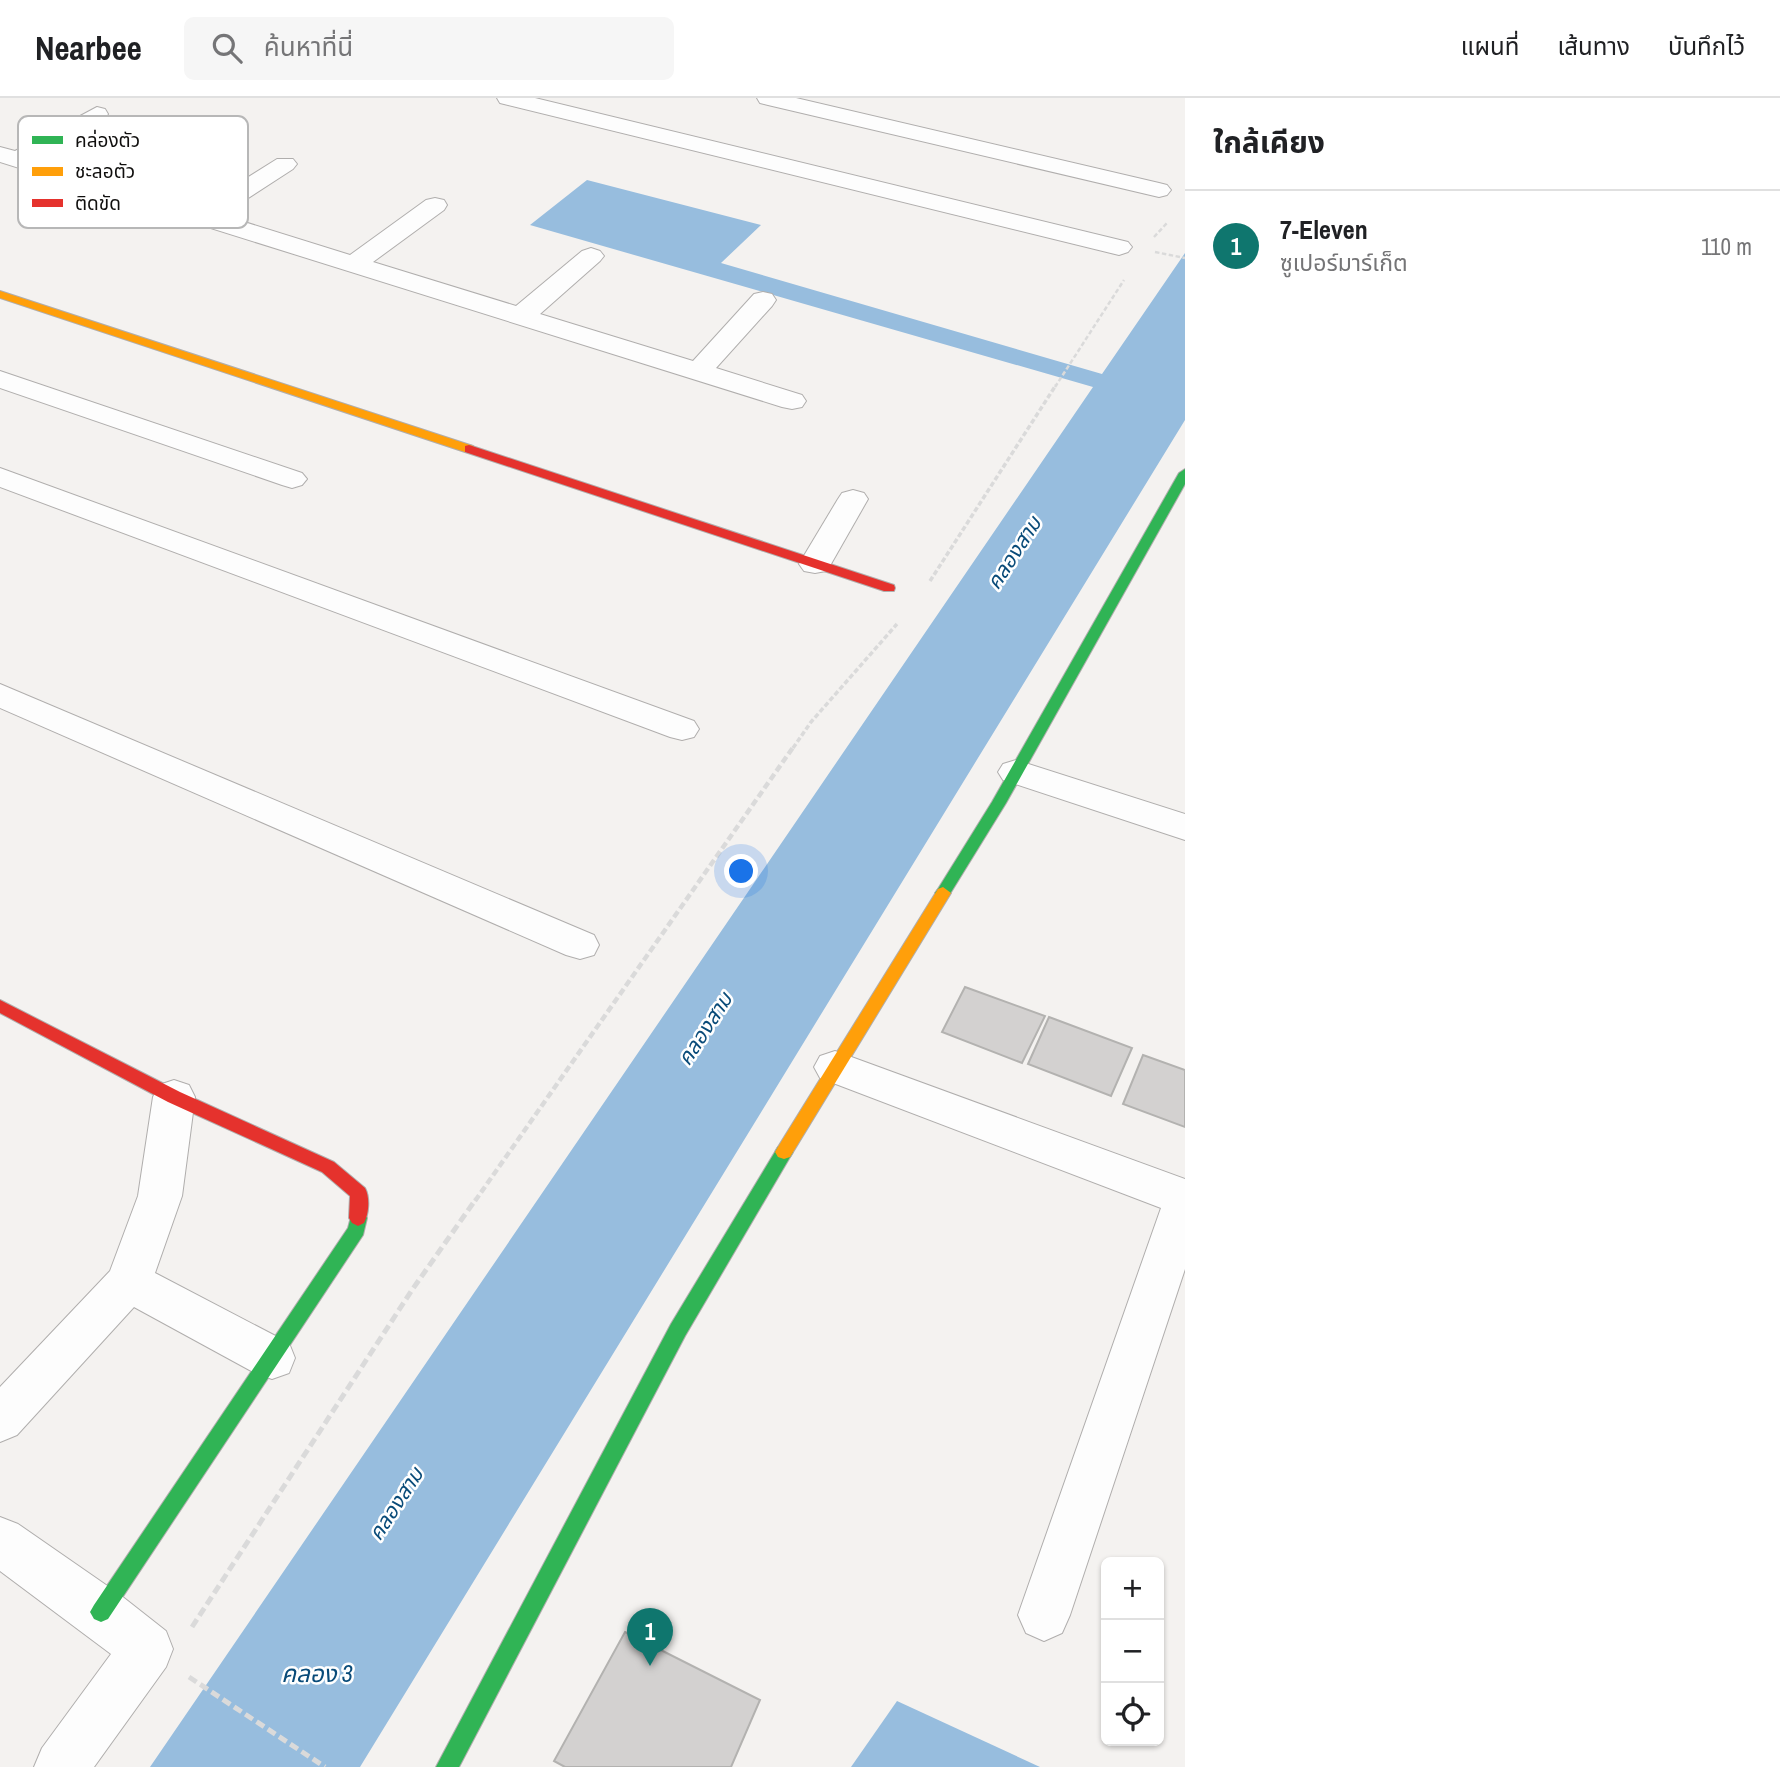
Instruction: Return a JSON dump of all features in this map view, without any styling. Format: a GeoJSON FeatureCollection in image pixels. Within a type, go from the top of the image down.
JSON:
{"type":"FeatureCollection","features":[{"type":"Feature","properties":{"kind":"street"},"geometry":{"type":"LineString","coordinates":[[508,98],[1119,247]]}},
{"type":"Feature","properties":{"kind":"street"},"geometry":{"type":"LineString","coordinates":[[768,98],[1159,190]]}},
{"type":"Feature","properties":{"kind":"street"},"geometry":{"type":"LineString","coordinates":[[92,116],[97,114]]}},
{"type":"Feature","properties":{"kind":"street"},"geometry":{"type":"LineString","coordinates":[[248,187],[285,163]]}},
{"type":"Feature","properties":{"kind":"street"},"geometry":{"type":"LineString","coordinates":[[354,264],[435,205]]}},
{"type":"Feature","properties":{"kind":"street"},"geometry":{"type":"LineString","coordinates":[[240,228],[792,401]]}},
{"type":"Feature","properties":{"kind":"street"},"geometry":{"type":"LineString","coordinates":[[521,317],[591,256]]}},
{"type":"Feature","properties":{"kind":"street"},"geometry":{"type":"LineString","coordinates":[[0,295],[889,588]]}},
{"type":"Feature","properties":{"kind":"street"},"geometry":{"type":"LineString","coordinates":[[698,372],[763,300]]}},
{"type":"Feature","properties":{"kind":"street"},"geometry":{"type":"LineString","coordinates":[[0,379],[292,479]]}},
{"type":"Feature","properties":{"kind":"street"},"geometry":{"type":"LineString","coordinates":[[0,477],[682,729]]}},
{"type":"Feature","properties":{"kind":"street"},"geometry":{"type":"LineString","coordinates":[[447,1767],[678,1330],[1016,772],[1182,485]]}},
{"type":"Feature","properties":{"kind":"street"},"geometry":{"type":"LineString","coordinates":[[815,564],[853,499]]}},
{"type":"Feature","properties":{"kind":"street"},"geometry":{"type":"LineString","coordinates":[[0,695],[580,945]]}},
{"type":"Feature","properties":{"kind":"street"},"geometry":{"type":"LineString","coordinates":[[1016,772],[1185,827]]}},
{"type":"Feature","properties":{"kind":"street"},"geometry":{"type":"LineString","coordinates":[[0,1006],[174,1097],[328,1167],[359,1193],[357,1230],[101,1612]]}},
{"type":"Feature","properties":{"kind":"street"},"geometry":{"type":"LineString","coordinates":[[835,1067],[1185,1201],[1044,1615]]}},
{"type":"Feature","properties":{"kind":"street"},"geometry":{"type":"LineString","coordinates":[[0,1420],[129,1282],[160,1196],[174,1097]]}},
{"type":"Feature","properties":{"kind":"street"},"geometry":{"type":"LineString","coordinates":[[129,1282],[272,1358]]}},
{"type":"Feature","properties":{"kind":"street"},"geometry":{"type":"LineString","coordinates":[[0,1541],[101,1612],[147,1649],[61,1767]]}},
{"type":"Feature","properties":{"kind":"path"},"geometry":{"type":"LineString","coordinates":[[1147,251],[1185,258]]}},
{"type":"Feature","properties":{"kind":"path"},"geometry":{"type":"LineString","coordinates":[[925,590],[1070,363]]}},
{"type":"Feature","properties":{"kind":"path"},"geometry":{"type":"LineString","coordinates":[[187,1634],[412,1290],[811,722],[900,621]]}},
{"type":"Feature","properties":{"kind":"path"},"geometry":{"type":"LineString","coordinates":[[178,1670],[325,1767]]}},
{"type":"Feature","properties":{"kind":"water","name":"คลอง 3"},"geometry":{"type":"Polygon","coordinates":[[[587,180],[761,225],[721,263],[1102,374],[1185,253],[1185,420],[360,1767],[150,1767],[1093,387],[530,225],[587,180]]]}},
{"type":"Feature","properties":{"kind":"water"},"geometry":{"type":"Polygon","coordinates":[[[897,1701],[1040,1767],[851,1767],[897,1701]]]}},
{"type":"Feature","properties":{"kind":"building"},"geometry":{"type":"Polygon","coordinates":[[[965,987],[1045,1016],[1022,1063],[942,1032],[965,987]]]}},
{"type":"Feature","properties":{"kind":"building"},"geometry":{"type":"Polygon","coordinates":[[[1049,1017],[1132,1048],[1111,1096],[1028,1064],[1049,1017]]]}},
{"type":"Feature","properties":{"kind":"building"},"geometry":{"type":"Polygon","coordinates":[[[1143,1055],[1185,1070],[1185,1127],[1123,1104],[1143,1055]]]}},
{"type":"Feature","properties":{"kind":"building"},"geometry":{"type":"Polygon","coordinates":[[[625,1632],[760,1700],[731,1767],[565,1767],[554,1761],[625,1632]]]}},
{"type":"Feature","properties":{"kind":"traffic: fast"},"geometry":{"type":"LineString","coordinates":[[943,893],[999,803],[1185,473]]}},
{"type":"Feature","properties":{"kind":"traffic: fast"},"geometry":{"type":"LineString","coordinates":[[447,1767],[678,1330],[784,1152]]}},
{"type":"Feature","properties":{"kind":"traffic: fast"},"geometry":{"type":"LineString","coordinates":[[101,1612],[357,1230],[358,1218]]}},
{"type":"Feature","properties":{"kind":"traffic: slow"},"geometry":{"type":"LineString","coordinates":[[0,294],[469,449]]}},
{"type":"Feature","properties":{"kind":"traffic: slow"},"geometry":{"type":"LineString","coordinates":[[784,1152],[943,893]]}},
{"type":"Feature","properties":{"kind":"traffic: jam"},"geometry":{"type":"LineString","coordinates":[[469,449],[889,588]]}},
{"type":"Feature","properties":{"kind":"traffic: jam"},"geometry":{"type":"LineString","coordinates":[[0,1006],[174,1097],[328,1167],[359,1193],[358,1218]]}},
{"type":"Feature","properties":{"kind":"place","name":"7-Eleven"},"geometry":{"type":"Point","coordinates":[650,1666]}},
{"type":"Feature","properties":{"kind":"water label","name":"คลองสาม"},"geometry":{"type":"Point","coordinates":[1014,553]}},
{"type":"Feature","properties":{"kind":"water label","name":"คลองสาม"},"geometry":{"type":"Point","coordinates":[705,1029]}},
{"type":"Feature","properties":{"kind":"water label","name":"คลองสาม"},"geometry":{"type":"Point","coordinates":[396,1504]}}]}
